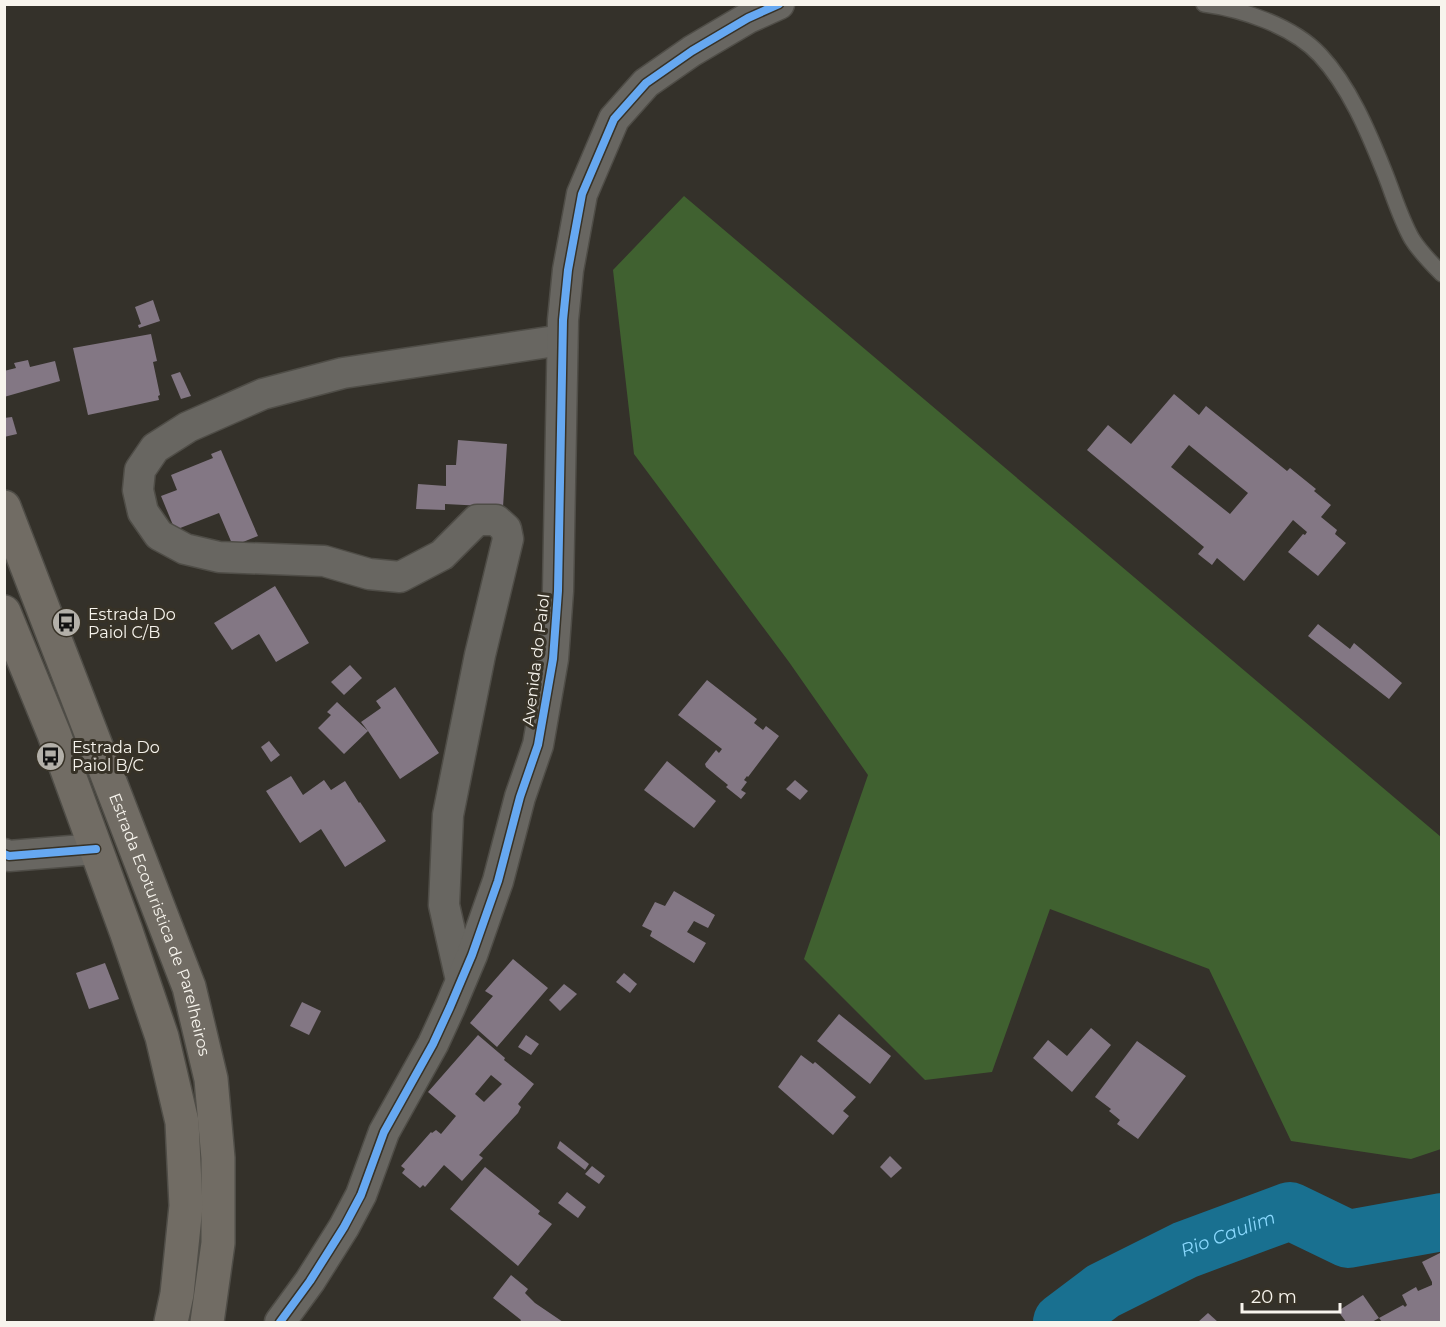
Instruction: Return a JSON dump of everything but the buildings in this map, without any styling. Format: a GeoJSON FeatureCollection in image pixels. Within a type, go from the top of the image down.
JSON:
{"type":"FeatureCollection","features":[{"type":"Feature","properties":{"kind":"main road","name":"Estrada Ecoturistica de Parelheiros"},"geometry":{"type":"LineString","coordinates":[[4,507],[189,987],[211,1079],[219,1158],[218,1244],[207,1323]]}},
{"type":"Feature","properties":{"kind":"main road","name":"Estrada Ecoturistica de Parelheiros"},"geometry":{"type":"LineString","coordinates":[[4,612],[54,734],[162,1037],[182,1122],[186,1206],[177,1294],[171,1323]]}},
{"type":"Feature","properties":{"kind":"street","name":"Avenida do Paiol"},"geometry":{"type":"LineString","coordinates":[[280,1323],[344,1227],[361,1195],[384,1132],[433,1044],[461,980],[498,881],[520,797],[538,745],[553,659],[558,591],[562,340],[568,270],[582,194],[614,118],[646,83],[692,51],[748,18],[779,4]]}},
{"type":"Feature","properties":{"kind":"street"},"geometry":{"type":"LineString","coordinates":[[461,980],[444,905],[448,815],[480,655],[508,539],[506,529],[496,520],[477,520],[442,555],[400,577],[369,574],[324,561],[219,557],[185,549],[159,535],[143,512],[138,490],[140,470],[155,448],[188,427],[263,394],[343,373],[562,340]]}},
{"type":"Feature","properties":{"kind":"street"},"geometry":{"type":"LineString","coordinates":[[4,854],[9,856],[96,849]]}},
{"type":"Feature","properties":{"kind":"lane"},"geometry":{"type":"LineString","coordinates":[[1204,4],[1228,7],[1281,26],[1319,54],[1350,96],[1375,148],[1412,239],[1442,274]]}},
{"type":"Feature","properties":{"kind":"green space"},"geometry":{"type":"Polygon","coordinates":[[[684,196],[1441,837],[1441,1149],[1411,1159],[1291,1141],[1209,969],[1050,909],[992,1072],[925,1080],[804,959],[868,775],[789,662],[634,454],[613,270],[684,196]]]}},
{"type":"Feature","properties":{"kind":"waterway","name":"Rio Caulim"},"geometry":{"type":"LineString","coordinates":[[1062,1322],[1103,1291],[1185,1250],[1290,1211],[1348,1239],[1442,1222]]}},
{"type":"Feature","properties":{"kind":"cycle path"},"geometry":{"type":"LineString","coordinates":[[280,1322],[310,1281],[344,1227],[361,1195],[384,1132],[433,1044],[450,1007],[472,955],[498,881],[520,797],[538,745],[553,659],[558,591],[563,320],[568,270],[582,194],[614,119],[646,83],[692,51],[748,18],[779,4]]}},
{"type":"Feature","properties":{"kind":"cycle path"},"geometry":{"type":"LineString","coordinates":[[4,854],[9,856],[96,849]]}},
{"type":"Feature","properties":{"kind":"place","name":"Estrada Do Paiol C/B"},"geometry":{"type":"Point","coordinates":[67,623]}},
{"type":"Feature","properties":{"kind":"place","name":"Estrada Do Paiol B/C"},"geometry":{"type":"Point","coordinates":[51,756]}}]}
